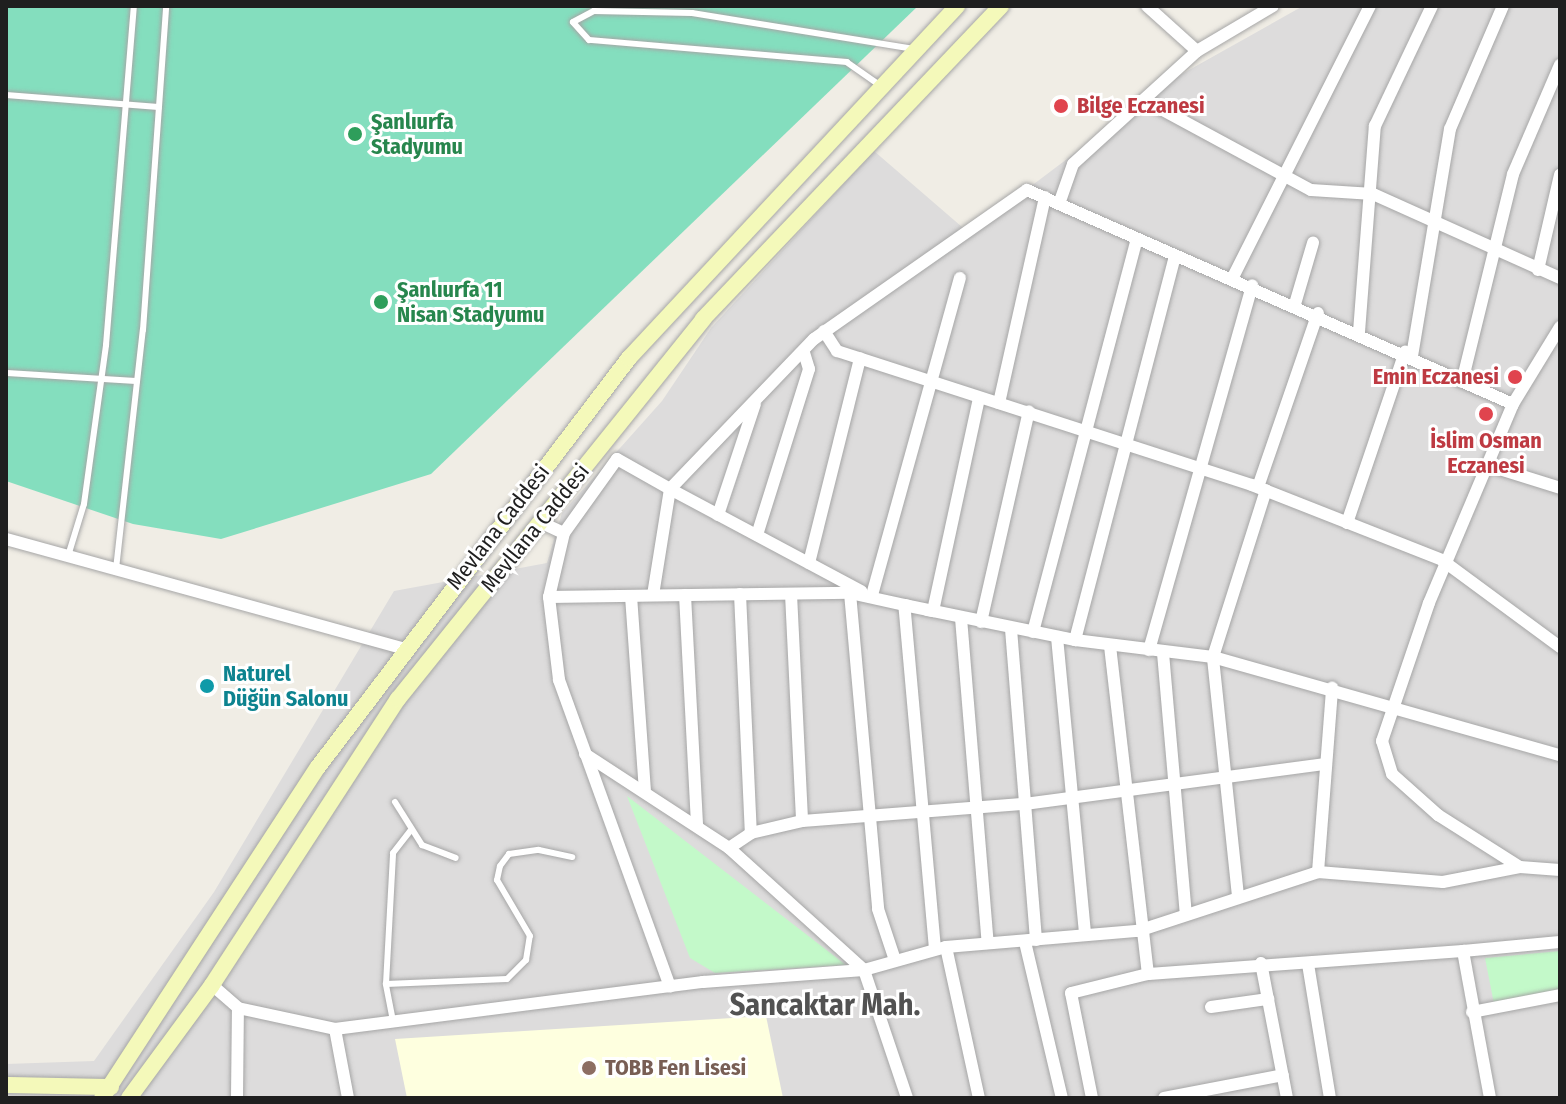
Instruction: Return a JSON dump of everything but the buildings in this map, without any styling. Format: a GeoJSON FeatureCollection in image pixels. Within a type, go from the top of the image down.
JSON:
{"type":"FeatureCollection","features":[{"type":"Feature","properties":{"kind":"main road","name":"Mevlana Caddesi"},"geometry":{"type":"LineString","coordinates":[[106,1092],[402,648],[629,358],[878,84],[957,6]]}},
{"type":"Feature","properties":{"kind":"main road","name":"Mevllana Caddesi"},"geometry":{"type":"LineString","coordinates":[[129,1098],[212,985],[398,699],[703,319],[1001,6]]}},
{"type":"Feature","properties":{"kind":"main road"},"geometry":{"type":"LineString","coordinates":[[6,1085],[106,1092]]}},
{"type":"Feature","properties":{"kind":"street"},"geometry":{"type":"LineString","coordinates":[[1147,6],[1197,51]]}},
{"type":"Feature","properties":{"kind":"street"},"geometry":{"type":"LineString","coordinates":[[1059,204],[1073,164],[1148,102],[1197,51],[1273,6]]}},
{"type":"Feature","properties":{"kind":"street"},"geometry":{"type":"LineString","coordinates":[[1232,279],[1279,174],[1370,6]]}},
{"type":"Feature","properties":{"kind":"street"},"geometry":{"type":"LineString","coordinates":[[1359,332],[1373,194],[1375,126],[1432,6]]}},
{"type":"Feature","properties":{"kind":"street"},"geometry":{"type":"LineString","coordinates":[[1347,523],[1408,354],[1450,129],[1503,6]]}},
{"type":"Feature","properties":{"kind":"street"},"geometry":{"type":"LineString","coordinates":[[1462,382],[1513,174],[1560,65]]}},
{"type":"Feature","properties":{"kind":"street"},"geometry":{"type":"LineString","coordinates":[[1148,102],[1311,190],[1373,194],[1433,224],[1560,278]]}},
{"type":"Feature","properties":{"kind":"street"},"geometry":{"type":"LineString","coordinates":[[1538,270],[1560,175]]}},
{"type":"Feature","properties":{"kind":"street"},"geometry":{"type":"LineString","coordinates":[[653,595],[670,489],[824,331],[996,208],[1027,190],[1136,242],[1318,313],[1513,404]]}},
{"type":"Feature","properties":{"kind":"street"},"geometry":{"type":"LineString","coordinates":[[999,403],[1045,197]]}},
{"type":"Feature","properties":{"kind":"street"},"geometry":{"type":"LineString","coordinates":[[1033,632],[1083,428],[1136,242]]}},
{"type":"Feature","properties":{"kind":"street"},"geometry":{"type":"LineString","coordinates":[[1295,304],[1313,243]]}},
{"type":"Feature","properties":{"kind":"street"},"geometry":{"type":"LineString","coordinates":[[1075,640],[1175,256]]}},
{"type":"Feature","properties":{"kind":"street"},"geometry":{"type":"LineString","coordinates":[[870,595],[926,383],[960,278]]}},
{"type":"Feature","properties":{"kind":"street"},"geometry":{"type":"LineString","coordinates":[[1149,650],[1252,285]]}},
{"type":"Feature","properties":{"kind":"street"},"geometry":{"type":"LineString","coordinates":[[1238,896],[1213,657],[1318,313]]}},
{"type":"Feature","properties":{"kind":"street"},"geometry":{"type":"LineString","coordinates":[[1520,867],[1438,815],[1392,774],[1382,741],[1513,404],[1560,327]]}},
{"type":"Feature","properties":{"kind":"street"},"geometry":{"type":"LineString","coordinates":[[824,331],[837,351],[926,383],[1083,428],[1262,489],[1450,564],[1560,647]]}},
{"type":"Feature","properties":{"kind":"street"},"geometry":{"type":"LineString","coordinates":[[757,535],[809,369],[804,353]]}},
{"type":"Feature","properties":{"kind":"street"},"geometry":{"type":"LineString","coordinates":[[809,563],[860,358]]}},
{"type":"Feature","properties":{"kind":"street"},"geometry":{"type":"LineString","coordinates":[[904,605],[933,611],[979,398]]}},
{"type":"Feature","properties":{"kind":"street"},"geometry":{"type":"LineString","coordinates":[[718,515],[757,400]]}},
{"type":"Feature","properties":{"kind":"street"},"geometry":{"type":"LineString","coordinates":[[981,622],[1029,411]]}},
{"type":"Feature","properties":{"kind":"street"},"geometry":{"type":"LineString","coordinates":[[670,987],[552,655],[549,597],[564,533],[617,459],[870,595]]}},
{"type":"Feature","properties":{"kind":"street"},"geometry":{"type":"LineString","coordinates":[[1490,466],[1560,488]]}},
{"type":"Feature","properties":{"kind":"street"},"geometry":{"type":"LineString","coordinates":[[540,522],[564,533]]}},
{"type":"Feature","properties":{"kind":"street"},"geometry":{"type":"LineString","coordinates":[[6,539],[402,648]]}},
{"type":"Feature","properties":{"kind":"street"},"geometry":{"type":"LineString","coordinates":[[850,593],[878,909],[895,960]]}},
{"type":"Feature","properties":{"kind":"street"},"geometry":{"type":"LineString","coordinates":[[740,594],[751,833]]}},
{"type":"Feature","properties":{"kind":"street"},"geometry":{"type":"LineString","coordinates":[[791,594],[802,821]]}},
{"type":"Feature","properties":{"kind":"street"},"geometry":{"type":"LineString","coordinates":[[685,595],[697,826]]}},
{"type":"Feature","properties":{"kind":"street"},"geometry":{"type":"LineString","coordinates":[[549,597],[870,595],[1011,629],[1110,646],[1213,657],[1332,688],[1560,755]]}},
{"type":"Feature","properties":{"kind":"street"},"geometry":{"type":"LineString","coordinates":[[631,596],[645,789]]}},
{"type":"Feature","properties":{"kind":"street"},"geometry":{"type":"LineString","coordinates":[[904,605],[923,812],[940,948],[979,1098]]}},
{"type":"Feature","properties":{"kind":"street"},"geometry":{"type":"LineString","coordinates":[[961,618],[988,943]]}},
{"type":"Feature","properties":{"kind":"street"},"geometry":{"type":"LineString","coordinates":[[1011,629],[1025,804],[1030,941],[1062,1098]]}},
{"type":"Feature","properties":{"kind":"street"},"geometry":{"type":"LineString","coordinates":[[1057,637],[1085,935]]}},
{"type":"Feature","properties":{"kind":"street"},"geometry":{"type":"LineString","coordinates":[[1110,646],[1138,931],[1148,974]]}},
{"type":"Feature","properties":{"kind":"street"},"geometry":{"type":"LineString","coordinates":[[1163,653],[1172,783],[1186,914]]}},
{"type":"Feature","properties":{"kind":"street"},"geometry":{"type":"LineString","coordinates":[[1318,872],[1323,764],[1332,688]]}},
{"type":"Feature","properties":{"kind":"street"},"geometry":{"type":"LineString","coordinates":[[585,754],[645,789],[729,848],[864,970],[907,1098]]}},
{"type":"Feature","properties":{"kind":"street"},"geometry":{"type":"LineString","coordinates":[[729,848],[751,833],[802,821],[1025,804],[1323,764]]}},
{"type":"Feature","properties":{"kind":"street"},"geometry":{"type":"LineString","coordinates":[[212,985],[238,1008],[335,1029],[670,987],[864,970],[940,948],[1138,931],[1318,872],[1443,882],[1520,867],[1560,870]]}},
{"type":"Feature","properties":{"kind":"street"},"geometry":{"type":"LineString","coordinates":[[1092,1098],[1071,993],[1148,974],[1261,963],[1308,964],[1560,942]]}},
{"type":"Feature","properties":{"kind":"street"},"geometry":{"type":"LineString","coordinates":[[1463,951],[1490,1098]]}},
{"type":"Feature","properties":{"kind":"street"},"geometry":{"type":"LineString","coordinates":[[1261,963],[1287,1098]]}},
{"type":"Feature","properties":{"kind":"street"},"geometry":{"type":"LineString","coordinates":[[1308,964],[1330,1098]]}},
{"type":"Feature","properties":{"kind":"street"},"geometry":{"type":"LineString","coordinates":[[1472,1012],[1560,995]]}},
{"type":"Feature","properties":{"kind":"street"},"geometry":{"type":"LineString","coordinates":[[1211,1007],[1268,999]]}},
{"type":"Feature","properties":{"kind":"street"},"geometry":{"type":"LineString","coordinates":[[237,1098],[238,1008]]}},
{"type":"Feature","properties":{"kind":"street"},"geometry":{"type":"LineString","coordinates":[[335,1029],[348,1098]]}},
{"type":"Feature","properties":{"kind":"street"},"geometry":{"type":"LineString","coordinates":[[1164,1098],[1283,1075]]}},
{"type":"Feature","properties":{"kind":"lane"},"geometry":{"type":"LineString","coordinates":[[68,556],[84,504],[101,379],[134,6]]}},
{"type":"Feature","properties":{"kind":"lane"},"geometry":{"type":"LineString","coordinates":[[116,569],[137,381],[166,6]]}},
{"type":"Feature","properties":{"kind":"lane"},"geometry":{"type":"LineString","coordinates":[[878,84],[847,62],[589,40],[573,22],[594,11],[692,13],[914,49]]}},
{"type":"Feature","properties":{"kind":"lane"},"geometry":{"type":"LineString","coordinates":[[6,95],[159,107]]}},
{"type":"Feature","properties":{"kind":"lane"},"geometry":{"type":"LineString","coordinates":[[6,373],[137,381]]}},
{"type":"Feature","properties":{"kind":"lane"},"geometry":{"type":"LineString","coordinates":[[395,802],[410,831],[422,845],[456,858]]}},
{"type":"Feature","properties":{"kind":"lane"},"geometry":{"type":"LineString","coordinates":[[393,1021],[386,984],[393,853],[410,831]]}},
{"type":"Feature","properties":{"kind":"lane"},"geometry":{"type":"LineString","coordinates":[[386,984],[507,979],[526,960],[530,936],[497,880],[500,866],[509,854],[539,850],[572,857]]}},
{"type":"Feature","properties":{"kind":"shaded area"},"geometry":{"type":"Polygon","coordinates":[[[1303,6],[1560,6],[1560,1098],[6,1098],[6,1064],[94,1061],[214,892],[394,591],[547,563],[562,513],[662,401],[711,328],[874,151],[969,233],[1173,79],[1303,6]]]}},
{"type":"Feature","properties":{"kind":"shaded area","name":"TOBB Fen Lisesi"},"geometry":{"type":"Polygon","coordinates":[[[766,1016],[783,1098],[407,1098],[395,1039],[766,1016]]]}},
{"type":"Feature","properties":{"kind":"green space","name":"Şanlıurfa 11 Nisan Stadyumu"},"geometry":{"type":"Polygon","coordinates":[[[6,6],[918,6],[431,474],[221,539],[133,524],[6,481],[6,6]]]}},
{"type":"Feature","properties":{"kind":"green space"},"geometry":{"type":"Polygon","coordinates":[[[627,796],[846,965],[715,973],[690,958],[627,796]]]}},
{"type":"Feature","properties":{"kind":"green space"},"geometry":{"type":"Polygon","coordinates":[[[1560,951],[1560,991],[1494,1004],[1485,958],[1560,951]]]}},
{"type":"Feature","properties":{"kind":"place","name":"Bilge Eczanesi"},"geometry":{"type":"Point","coordinates":[1061,106]}},
{"type":"Feature","properties":{"kind":"place","name":"Şanlıurfa Stadyumu"},"geometry":{"type":"Point","coordinates":[355,134]}},
{"type":"Feature","properties":{"kind":"place","name":"Şanlıurfa 11 Nisan Stadyumu"},"geometry":{"type":"Point","coordinates":[381,302]}},
{"type":"Feature","properties":{"kind":"place","name":"Emin Eczanesi"},"geometry":{"type":"Point","coordinates":[1515,377]}},
{"type":"Feature","properties":{"kind":"place","name":"İslim Osman Eczanesi"},"geometry":{"type":"Point","coordinates":[1486,414]}},
{"type":"Feature","properties":{"kind":"place","name":"Naturel Düğün Salonu"},"geometry":{"type":"Point","coordinates":[207,686]}},
{"type":"Feature","properties":{"kind":"place","name":"TOBB Fen Lisesi"},"geometry":{"type":"Point","coordinates":[589,1068]}},
{"type":"Feature","properties":{"kind":"district","name":"Sancaktar Mah."},"geometry":{"type":"Point","coordinates":[825,1005]}}]}
